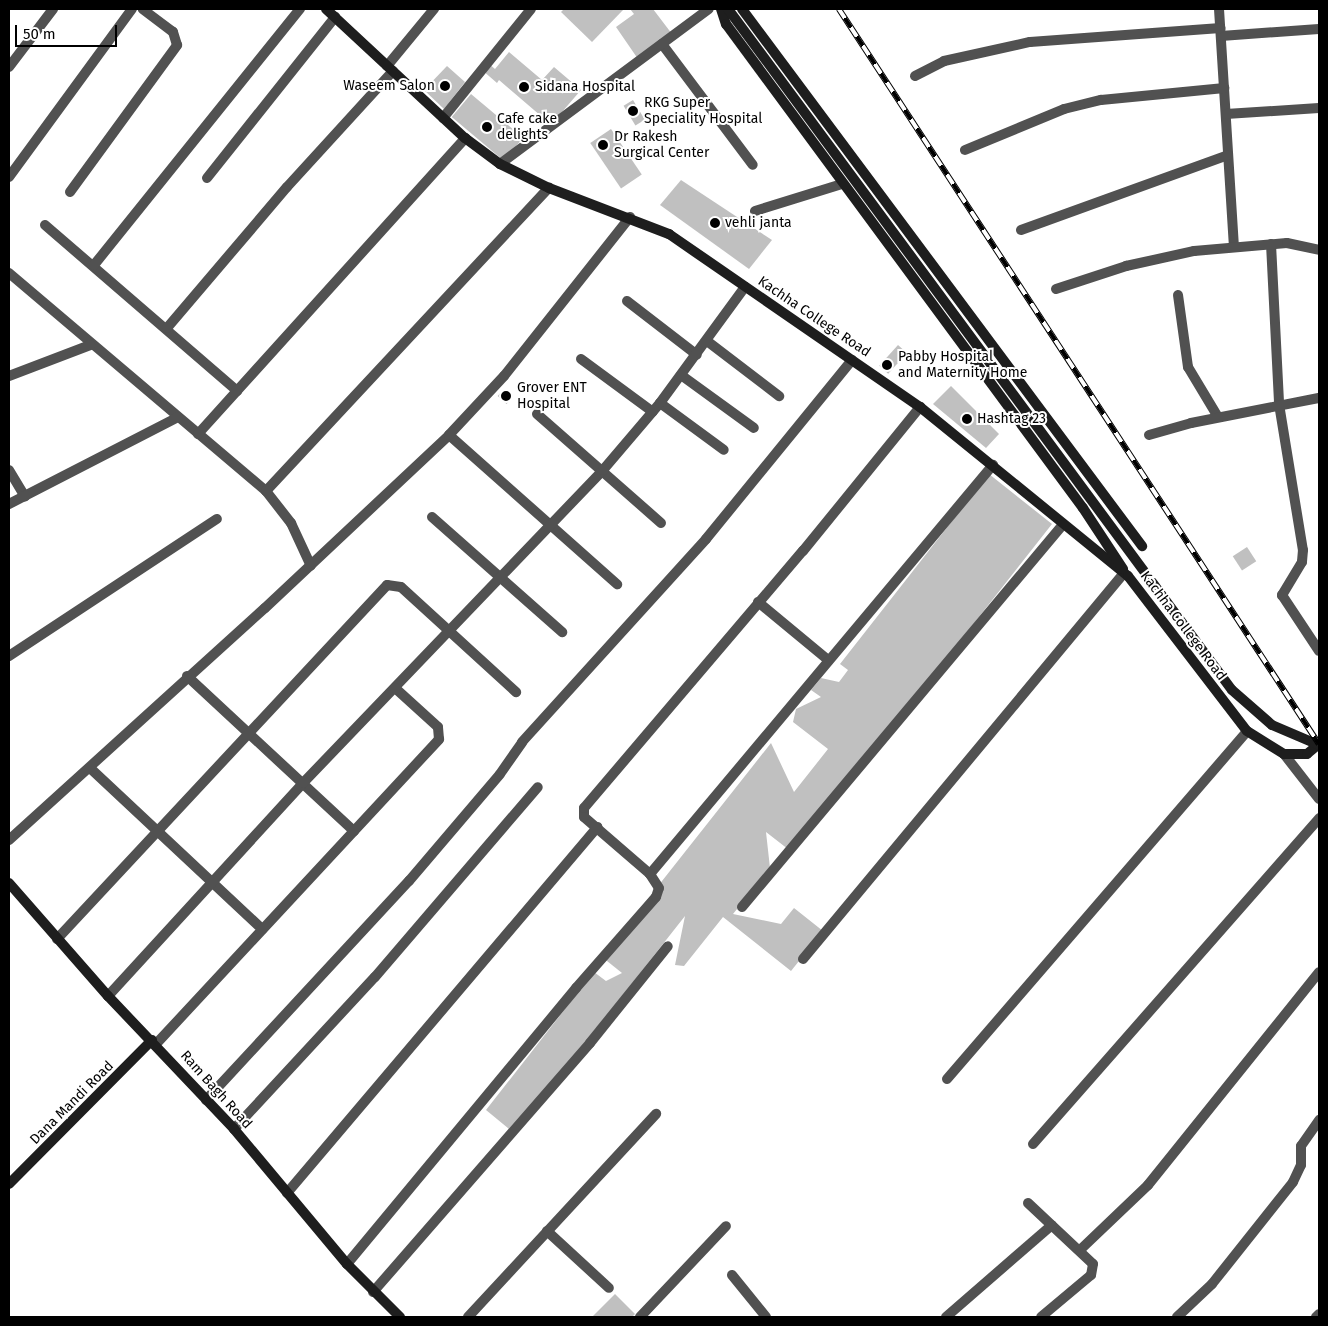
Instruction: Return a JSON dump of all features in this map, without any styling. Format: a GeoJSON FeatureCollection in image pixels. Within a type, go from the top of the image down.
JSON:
{"type":"FeatureCollection","features":[{"type":"Feature","properties":{"kind":"street"},"geometry":{"type":"LineString","coordinates":[[9,68],[53,9]]}},
{"type":"Feature","properties":{"kind":"street"},"geometry":{"type":"LineString","coordinates":[[9,177],[132,9]]}},
{"type":"Feature","properties":{"kind":"street"},"geometry":{"type":"LineString","coordinates":[[70,192],[177,45],[177,36],[143,9]]}},
{"type":"Feature","properties":{"kind":"street"},"geometry":{"type":"LineString","coordinates":[[94,265],[300,9]]}},
{"type":"Feature","properties":{"kind":"street","name":"Kachha College Road"},"geometry":{"type":"LineString","coordinates":[[326,9],[465,138],[500,164],[549,188],[630,217],[698,251],[745,287],[920,407],[993,465],[1063,525],[1126,575],[1247,731],[1284,754],[1319,799]]}},
{"type":"Feature","properties":{"kind":"street"},"geometry":{"type":"LineString","coordinates":[[167,328],[390,68],[434,9]]}},
{"type":"Feature","properties":{"kind":"street"},"geometry":{"type":"LineString","coordinates":[[443,118],[532,9]]}},
{"type":"Feature","properties":{"kind":"street"},"geometry":{"type":"LineString","coordinates":[[500,164],[709,9]]}},
{"type":"Feature","properties":{"kind":"street"},"geometry":{"type":"LineString","coordinates":[[721,9],[726,24],[842,184],[1083,508],[1126,575],[803,959]]}},
{"type":"Feature","properties":{"kind":"street"},"geometry":{"type":"LineString","coordinates":[[1219,9],[1234,247]]}},
{"type":"Feature","properties":{"kind":"street"},"geometry":{"type":"LineString","coordinates":[[734,11],[1142,546]]}},
{"type":"Feature","properties":{"kind":"street"},"geometry":{"type":"LineString","coordinates":[[734,11],[1232,690],[1272,725],[1319,745]]}},
{"type":"Feature","properties":{"kind":"street"},"geometry":{"type":"LineString","coordinates":[[207,178],[335,17]]}},
{"type":"Feature","properties":{"kind":"street"},"geometry":{"type":"LineString","coordinates":[[915,76],[944,61],[1030,42],[1319,29]]}},
{"type":"Feature","properties":{"kind":"street"},"geometry":{"type":"LineString","coordinates":[[662,44],[753,164]]}},
{"type":"Feature","properties":{"kind":"street"},"geometry":{"type":"LineString","coordinates":[[965,150],[1064,109],[1101,100],[1224,88]]}},
{"type":"Feature","properties":{"kind":"street"},"geometry":{"type":"LineString","coordinates":[[1226,114],[1319,108]]}},
{"type":"Feature","properties":{"kind":"street"},"geometry":{"type":"LineString","coordinates":[[198,434],[322,292],[465,138]]}},
{"type":"Feature","properties":{"kind":"street"},"geometry":{"type":"LineString","coordinates":[[1021,230],[1228,156]]}},
{"type":"Feature","properties":{"kind":"street"},"geometry":{"type":"LineString","coordinates":[[755,211],[842,184]]}},
{"type":"Feature","properties":{"kind":"street"},"geometry":{"type":"LineString","coordinates":[[266,491],[549,188]]}},
{"type":"Feature","properties":{"kind":"street"},"geometry":{"type":"LineString","coordinates":[[9,840],[90,768],[187,676],[311,566],[449,435],[504,376],[630,217]]}},
{"type":"Feature","properties":{"kind":"street"},"geometry":{"type":"LineString","coordinates":[[45,225],[167,328],[237,391]]}},
{"type":"Feature","properties":{"kind":"street"},"geometry":{"type":"LineString","coordinates":[[1271,244],[1279,404],[1303,550],[1302,562],[1282,590],[1282,595],[1319,651]]}},
{"type":"Feature","properties":{"kind":"street"},"geometry":{"type":"LineString","coordinates":[[1056,289],[1159,257],[1271,244],[1301,244],[1319,250]]}},
{"type":"Feature","properties":{"kind":"street"},"geometry":{"type":"LineString","coordinates":[[11,277],[266,491],[291,523],[311,566]]}},
{"type":"Feature","properties":{"kind":"street"},"geometry":{"type":"LineString","coordinates":[[108,996],[303,783],[603,470],[660,404],[707,342],[745,287]]}},
{"type":"Feature","properties":{"kind":"street"},"geometry":{"type":"LineString","coordinates":[[1178,295],[1188,367],[1218,417]]}},
{"type":"Feature","properties":{"kind":"street"},"geometry":{"type":"LineString","coordinates":[[627,302],[697,354]]}},
{"type":"Feature","properties":{"kind":"street"},"geometry":{"type":"LineString","coordinates":[[707,342],[780,396]]}},
{"type":"Feature","properties":{"kind":"street"},"geometry":{"type":"LineString","coordinates":[[9,376],[90,345]]}},
{"type":"Feature","properties":{"kind":"street"},"geometry":{"type":"LineString","coordinates":[[581,359],[653,412]]}},
{"type":"Feature","properties":{"kind":"street"},"geometry":{"type":"LineString","coordinates":[[206,1100],[409,881],[500,774],[522,742],[706,539],[852,360]]}},
{"type":"Feature","properties":{"kind":"street"},"geometry":{"type":"LineString","coordinates":[[682,375],[754,428]]}},
{"type":"Feature","properties":{"kind":"street"},"geometry":{"type":"LineString","coordinates":[[1149,435],[1218,417],[1319,398]]}},
{"type":"Feature","properties":{"kind":"street"},"geometry":{"type":"LineString","coordinates":[[660,404],[724,450]]}},
{"type":"Feature","properties":{"kind":"street"},"geometry":{"type":"LineString","coordinates":[[347,1264],[601,958],[656,898],[659,888],[650,874],[584,817],[584,808],[920,407]]}},
{"type":"Feature","properties":{"kind":"street"},"geometry":{"type":"LineString","coordinates":[[537,414],[603,470],[661,523]]}},
{"type":"Feature","properties":{"kind":"street"},"geometry":{"type":"LineString","coordinates":[[9,504],[178,417]]}},
{"type":"Feature","properties":{"kind":"street"},"geometry":{"type":"LineString","coordinates":[[449,435],[618,584]]}},
{"type":"Feature","properties":{"kind":"street"},"geometry":{"type":"LineString","coordinates":[[650,874],[993,465]]}},
{"type":"Feature","properties":{"kind":"street"},"geometry":{"type":"LineString","coordinates":[[9,470],[25,497]]}},
{"type":"Feature","properties":{"kind":"street"},"geometry":{"type":"LineString","coordinates":[[432,517],[562,632]]}},
{"type":"Feature","properties":{"kind":"street"},"geometry":{"type":"LineString","coordinates":[[9,656],[217,519]]}},
{"type":"Feature","properties":{"kind":"street"},"geometry":{"type":"LineString","coordinates":[[742,907],[1063,525]]}},
{"type":"Feature","properties":{"kind":"street"},"geometry":{"type":"LineString","coordinates":[[57,939],[156,828],[387,584],[401,586],[450,629],[516,692]]}},
{"type":"Feature","properties":{"kind":"street"},"geometry":{"type":"LineString","coordinates":[[758,602],[828,660]]}},
{"type":"Feature","properties":{"kind":"street"},"geometry":{"type":"LineString","coordinates":[[187,676],[354,831]]}},
{"type":"Feature","properties":{"kind":"street"},"geometry":{"type":"LineString","coordinates":[[154,1042],[439,739],[438,727],[395,688]]}},
{"type":"Feature","properties":{"kind":"street"},"geometry":{"type":"LineString","coordinates":[[947,1079],[1247,731]]}},
{"type":"Feature","properties":{"kind":"street"},"geometry":{"type":"LineString","coordinates":[[1284,754],[1307,754],[1319,745]]}},
{"type":"Feature","properties":{"kind":"street"},"geometry":{"type":"LineString","coordinates":[[90,768],[262,929]]}},
{"type":"Feature","properties":{"kind":"street"},"geometry":{"type":"LineString","coordinates":[[234,1129],[407,941],[538,787]]}},
{"type":"Feature","properties":{"kind":"street"},"geometry":{"type":"LineString","coordinates":[[1033,1144],[1319,818]]}},
{"type":"Feature","properties":{"kind":"street"},"geometry":{"type":"LineString","coordinates":[[286,1193],[597,827]]}},
{"type":"Feature","properties":{"kind":"street","name":"Ram Bagh Road"},"geometry":{"type":"LineString","coordinates":[[9,883],[108,996],[154,1042],[234,1129],[347,1264],[400,1317]]}},
{"type":"Feature","properties":{"kind":"street"},"geometry":{"type":"LineString","coordinates":[[373,1292],[590,1043],[668,946]]}},
{"type":"Feature","properties":{"kind":"street"},"geometry":{"type":"LineString","coordinates":[[1080,1250],[1148,1185],[1319,972]]}},
{"type":"Feature","properties":{"kind":"street","name":"Dana Mandi Road"},"geometry":{"type":"LineString","coordinates":[[9,1184],[154,1042]]}},
{"type":"Feature","properties":{"kind":"street"},"geometry":{"type":"LineString","coordinates":[[468,1317],[656,1114]]}},
{"type":"Feature","properties":{"kind":"street"},"geometry":{"type":"LineString","coordinates":[[1177,1317],[1212,1284],[1294,1182],[1301,1165],[1301,1146],[1319,1120]]}},
{"type":"Feature","properties":{"kind":"street"},"geometry":{"type":"LineString","coordinates":[[1028,1203],[1093,1264],[1091,1275],[1041,1317]]}},
{"type":"Feature","properties":{"kind":"street"},"geometry":{"type":"LineString","coordinates":[[946,1317],[1052,1225]]}},
{"type":"Feature","properties":{"kind":"street"},"geometry":{"type":"LineString","coordinates":[[640,1317],[726,1226]]}},
{"type":"Feature","properties":{"kind":"street"},"geometry":{"type":"LineString","coordinates":[[547,1231],[609,1288]]}},
{"type":"Feature","properties":{"kind":"street"},"geometry":{"type":"LineString","coordinates":[[732,1276],[766,1317]]}},
{"type":"Feature","properties":{"kind":"street"},"geometry":{"type":"LineString","coordinates":[[1316,1317],[1319,1314]]}},
{"type":"Feature","properties":{"kind":"building"},"geometry":{"type":"Polygon","coordinates":[[[564,9],[624,9],[592,42],[561,12],[564,9]]]}},
{"type":"Feature","properties":{"kind":"building"},"geometry":{"type":"Polygon","coordinates":[[[630,9],[653,9],[672,34],[638,59],[616,27],[634,14],[630,9]]]}},
{"type":"Feature","properties":{"kind":"building"},"geometry":{"type":"Polygon","coordinates":[[[509,52],[542,80],[554,67],[581,90],[555,120],[545,111],[541,116],[499,80],[497,83],[482,70],[488,63],[495,69],[509,52]]]}},
{"type":"Feature","properties":{"kind":"building","name":"Waseem Salon"},"geometry":{"type":"Polygon","coordinates":[[[447,66],[465,82],[444,109],[424,90],[447,66]]]}},
{"type":"Feature","properties":{"kind":"building","name":"Cafe cake delights"},"geometry":{"type":"Polygon","coordinates":[[[471,94],[523,138],[504,161],[452,117],[471,94]]]}},
{"type":"Feature","properties":{"kind":"building"},"geometry":{"type":"Polygon","coordinates":[[[633,100],[645,120],[635,125],[624,106],[633,100]]]}},
{"type":"Feature","properties":{"kind":"building"},"geometry":{"type":"Polygon","coordinates":[[[611,129],[642,175],[621,189],[590,143],[611,129]]]}},
{"type":"Feature","properties":{"kind":"building","name":"vehli janta"},"geometry":{"type":"Polygon","coordinates":[[[681,180],[772,240],[749,269],[660,205],[681,180]]]}},
{"type":"Feature","properties":{"kind":"building"},"geometry":{"type":"Polygon","coordinates":[[[898,345],[907,353],[888,374],[879,366],[898,345]]]}},
{"type":"Feature","properties":{"kind":"building","name":"Hashtag 23"},"geometry":{"type":"Polygon","coordinates":[[[951,386],[999,434],[986,448],[933,404],[951,386]]]}},
{"type":"Feature","properties":{"kind":"building"},"geometry":{"type":"Polygon","coordinates":[[[503,390],[512,398],[507,404],[498,396],[503,390]]]}},
{"type":"Feature","properties":{"kind":"building"},"geometry":{"type":"Polygon","coordinates":[[[989,474],[1052,524],[793,853],[766,832],[770,868],[733,914],[781,924],[794,908],[823,931],[791,971],[723,917],[684,966],[675,965],[685,916],[514,1133],[486,1110],[594,972],[606,981],[622,973],[602,957],[771,743],[794,792],[828,749],[793,722],[796,709],[821,697],[811,690],[821,678],[839,682],[848,670],[840,664],[989,474]]]}},
{"type":"Feature","properties":{"kind":"building"},"geometry":{"type":"Polygon","coordinates":[[[1247,547],[1256,561],[1242,571],[1233,556],[1247,547]]]}},
{"type":"Feature","properties":{"kind":"building"},"geometry":{"type":"Polygon","coordinates":[[[615,1294],[635,1314],[632,1317],[592,1317],[615,1294]]]}},
{"type":"Feature","properties":{"kind":"railway"},"geometry":{"type":"LineString","coordinates":[[839,9],[1319,744]]}},
{"type":"Feature","properties":{"kind":"place","name":"Waseem Salon"},"geometry":{"type":"Point","coordinates":[445,86]}},
{"type":"Feature","properties":{"kind":"place","name":"Sidana Hospital"},"geometry":{"type":"Point","coordinates":[524,87]}},
{"type":"Feature","properties":{"kind":"place","name":"RKG Super Speciality Hospital"},"geometry":{"type":"Point","coordinates":[633,111]}},
{"type":"Feature","properties":{"kind":"place","name":"Cafe cake delights"},"geometry":{"type":"Point","coordinates":[487,127]}},
{"type":"Feature","properties":{"kind":"place","name":"Dr Rakesh Surgical Center"},"geometry":{"type":"Point","coordinates":[603,145]}},
{"type":"Feature","properties":{"kind":"place","name":"vehli janta"},"geometry":{"type":"Point","coordinates":[715,223]}},
{"type":"Feature","properties":{"kind":"place","name":"Pabby Hospital and Maternity Home"},"geometry":{"type":"Point","coordinates":[887,365]}},
{"type":"Feature","properties":{"kind":"place","name":"Grover ENT Hospital"},"geometry":{"type":"Point","coordinates":[506,396]}},
{"type":"Feature","properties":{"kind":"place","name":"Hashtag 23"},"geometry":{"type":"Point","coordinates":[967,419]}}]}
